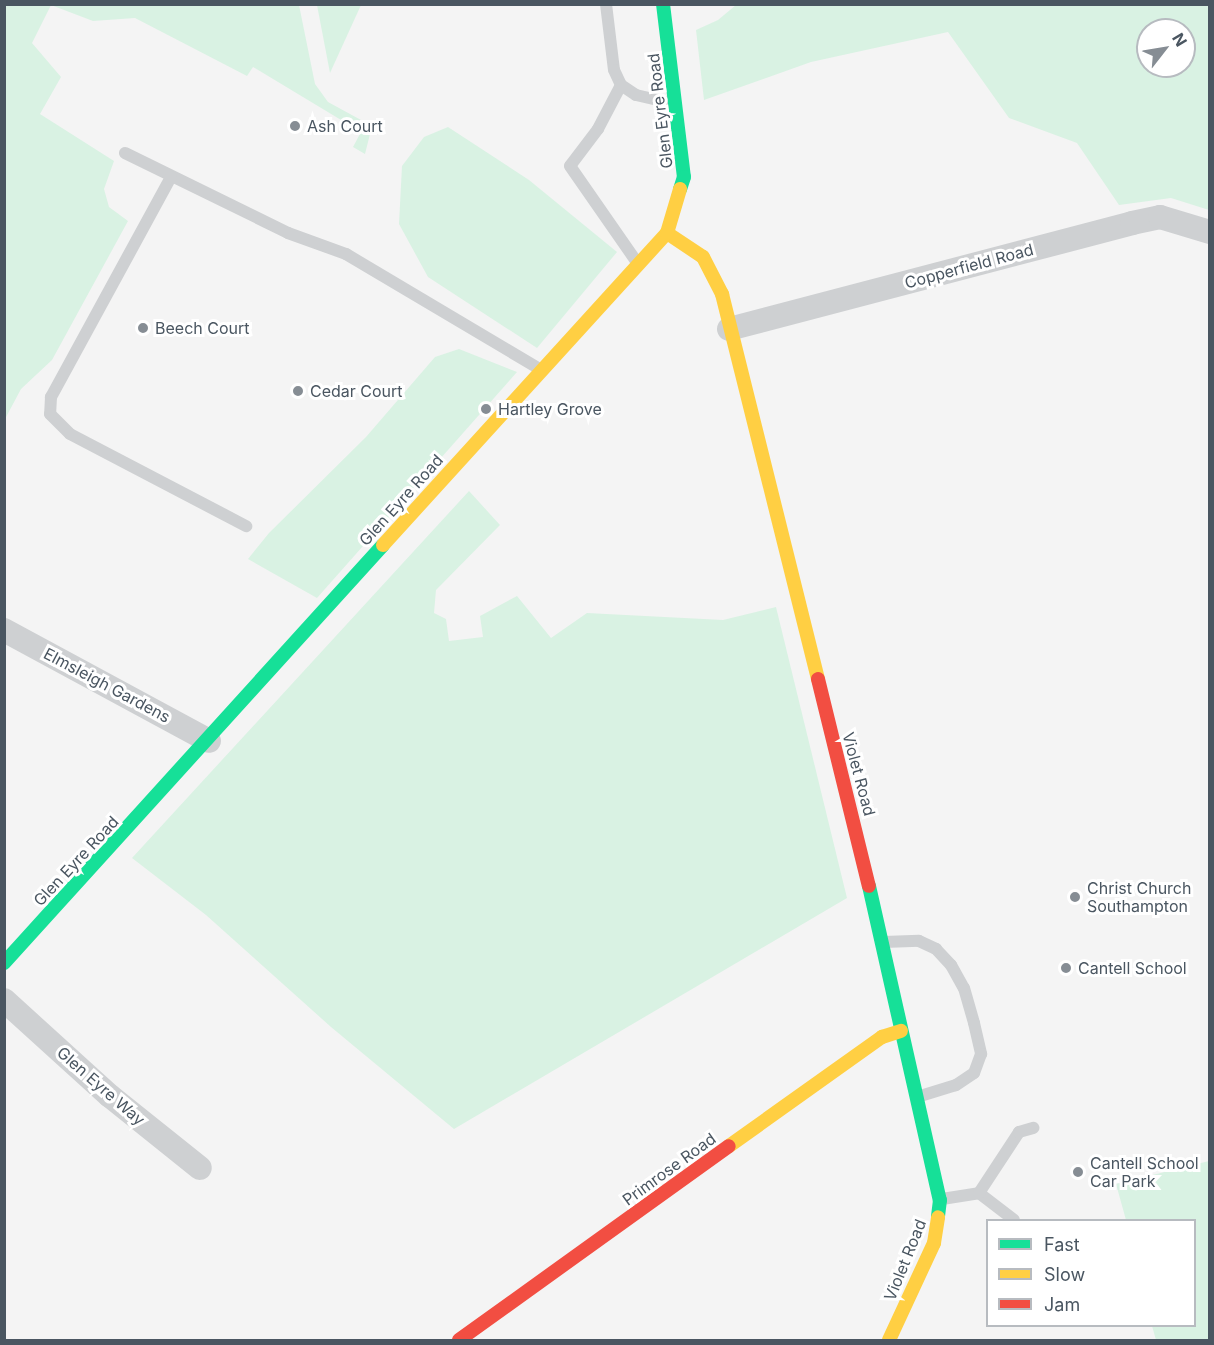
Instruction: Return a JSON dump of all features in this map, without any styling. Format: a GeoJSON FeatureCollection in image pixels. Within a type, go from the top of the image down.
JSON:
{"type":"FeatureCollection","features":[{"type":"Feature","properties":{"kind":"street","name":"Glen Eyre Road"},"geometry":{"type":"LineString","coordinates":[[4,963],[209,741],[540,369],[667,233],[684,177],[663,4]]}},
{"type":"Feature","properties":{"kind":"street","name":"Copperfield Road"},"geometry":{"type":"LineString","coordinates":[[729,329],[1132,223],[1160,218],[1183,221],[1209,232]]}},
{"type":"Feature","properties":{"kind":"street","name":"Violet Road"},"geometry":{"type":"LineString","coordinates":[[667,233],[710,265],[729,329],[882,942],[940,1200],[934,1243],[889,1341]]}},
{"type":"Feature","properties":{"kind":"street","name":"Elmsleigh Gardens"},"geometry":{"type":"LineString","coordinates":[[4,630],[209,741]]}},
{"type":"Feature","properties":{"kind":"street","name":"Glen Eyre Way"},"geometry":{"type":"LineString","coordinates":[[4,1000],[110,1096],[200,1168]]}},
{"type":"Feature","properties":{"kind":"street","name":"Primrose Road"},"geometry":{"type":"LineString","coordinates":[[459,1341],[882,1037],[901,1031]]}},
{"type":"Feature","properties":{"kind":"lane"},"geometry":{"type":"LineString","coordinates":[[606,4],[614,70],[621,86],[636,95],[675,104]]}},
{"type":"Feature","properties":{"kind":"lane"},"geometry":{"type":"LineString","coordinates":[[621,86],[598,129],[570,166],[639,265]]}},
{"type":"Feature","properties":{"kind":"lane"},"geometry":{"type":"LineString","coordinates":[[125,153],[288,233],[346,254],[540,369]]}},
{"type":"Feature","properties":{"kind":"lane"},"geometry":{"type":"LineString","coordinates":[[171,177],[51,397],[50,414],[70,434],[246,526]]}},
{"type":"Feature","properties":{"kind":"lane"},"geometry":{"type":"LineString","coordinates":[[882,942],[911,940],[936,949],[951,965],[964,988],[981,1054],[974,1073],[956,1085],[916,1097]]}},
{"type":"Feature","properties":{"kind":"lane"},"geometry":{"type":"LineString","coordinates":[[940,1200],[979,1193],[1019,1132],[1033,1128]]}},
{"type":"Feature","properties":{"kind":"lane"},"geometry":{"type":"LineString","coordinates":[[979,1193],[1012,1219]]}},
{"type":"Feature","properties":{"kind":"green space"},"geometry":{"type":"Polygon","coordinates":[[[5,4],[299,5],[315,84],[328,102],[372,126],[365,154],[353,147],[361,132],[253,67],[247,76],[135,18],[93,21],[51,5],[32,43],[61,77],[40,114],[114,161],[104,189],[109,207],[128,221],[52,360],[21,389],[5,419],[5,4]]]}},
{"type":"Feature","properties":{"kind":"green space"},"geometry":{"type":"Polygon","coordinates":[[[317,5],[361,5],[330,73],[317,5]]]}},
{"type":"Feature","properties":{"kind":"green space"},"geometry":{"type":"Polygon","coordinates":[[[736,5],[1209,5],[1209,210],[1171,198],[1119,205],[1077,143],[1009,118],[948,32],[811,62],[704,100],[696,30],[718,20],[736,5]]]}},
{"type":"Feature","properties":{"kind":"green space"},"geometry":{"type":"Polygon","coordinates":[[[448,127],[529,180],[617,252],[537,348],[428,277],[399,224],[402,166],[424,137],[448,127]]]}},
{"type":"Feature","properties":{"kind":"green space"},"geometry":{"type":"Polygon","coordinates":[[[459,349],[517,372],[317,598],[248,559],[269,533],[366,437],[435,357],[459,349]]]}},
{"type":"Feature","properties":{"kind":"green space"},"geometry":{"type":"Polygon","coordinates":[[[469,491],[500,525],[436,590],[434,613],[446,619],[449,641],[483,637],[480,616],[517,596],[551,638],[587,613],[723,620],[776,607],[847,898],[454,1129],[331,1027],[206,915],[132,858],[469,491]]]}},
{"type":"Feature","properties":{"kind":"green space"},"geometry":{"type":"Polygon","coordinates":[[[1209,1161],[1209,1340],[1156,1340],[1152,1327],[1196,1327],[1196,1219],[1126,1219],[1116,1184],[1209,1161]]]}},
{"type":"Feature","properties":{"kind":"traffic: fast"},"geometry":{"type":"LineString","coordinates":[[663,4],[684,177],[680,189]]}},
{"type":"Feature","properties":{"kind":"traffic: fast"},"geometry":{"type":"LineString","coordinates":[[4,963],[383,545]]}},
{"type":"Feature","properties":{"kind":"traffic: fast"},"geometry":{"type":"LineString","coordinates":[[869,886],[940,1200],[938,1217]]}},
{"type":"Feature","properties":{"kind":"traffic: slow"},"geometry":{"type":"LineString","coordinates":[[383,545],[667,233],[680,189]]}},
{"type":"Feature","properties":{"kind":"traffic: slow"},"geometry":{"type":"LineString","coordinates":[[667,233],[703,257],[722,294],[818,679]]}},
{"type":"Feature","properties":{"kind":"traffic: slow"},"geometry":{"type":"LineString","coordinates":[[729,1146],[882,1037],[901,1031]]}},
{"type":"Feature","properties":{"kind":"traffic: slow"},"geometry":{"type":"LineString","coordinates":[[889,1340],[934,1243],[938,1217]]}},
{"type":"Feature","properties":{"kind":"traffic: jam"},"geometry":{"type":"LineString","coordinates":[[818,679],[869,886]]}},
{"type":"Feature","properties":{"kind":"traffic: jam"},"geometry":{"type":"LineString","coordinates":[[459,1340],[729,1146]]}},
{"type":"Feature","properties":{"kind":"place","name":"Ash Court"},"geometry":{"type":"Point","coordinates":[295,126]}},
{"type":"Feature","properties":{"kind":"place","name":"Beech Court"},"geometry":{"type":"Point","coordinates":[143,328]}},
{"type":"Feature","properties":{"kind":"place","name":"Cedar Court"},"geometry":{"type":"Point","coordinates":[298,391]}},
{"type":"Feature","properties":{"kind":"place","name":"Hartley Grove"},"geometry":{"type":"Point","coordinates":[486,409]}},
{"type":"Feature","properties":{"kind":"place","name":"Christ Church Southampton"},"geometry":{"type":"Point","coordinates":[1075,897]}},
{"type":"Feature","properties":{"kind":"place","name":"Cantell School"},"geometry":{"type":"Point","coordinates":[1066,968]}},
{"type":"Feature","properties":{"kind":"place","name":"Cantell School Car Park"},"geometry":{"type":"Point","coordinates":[1078,1172]}}]}
